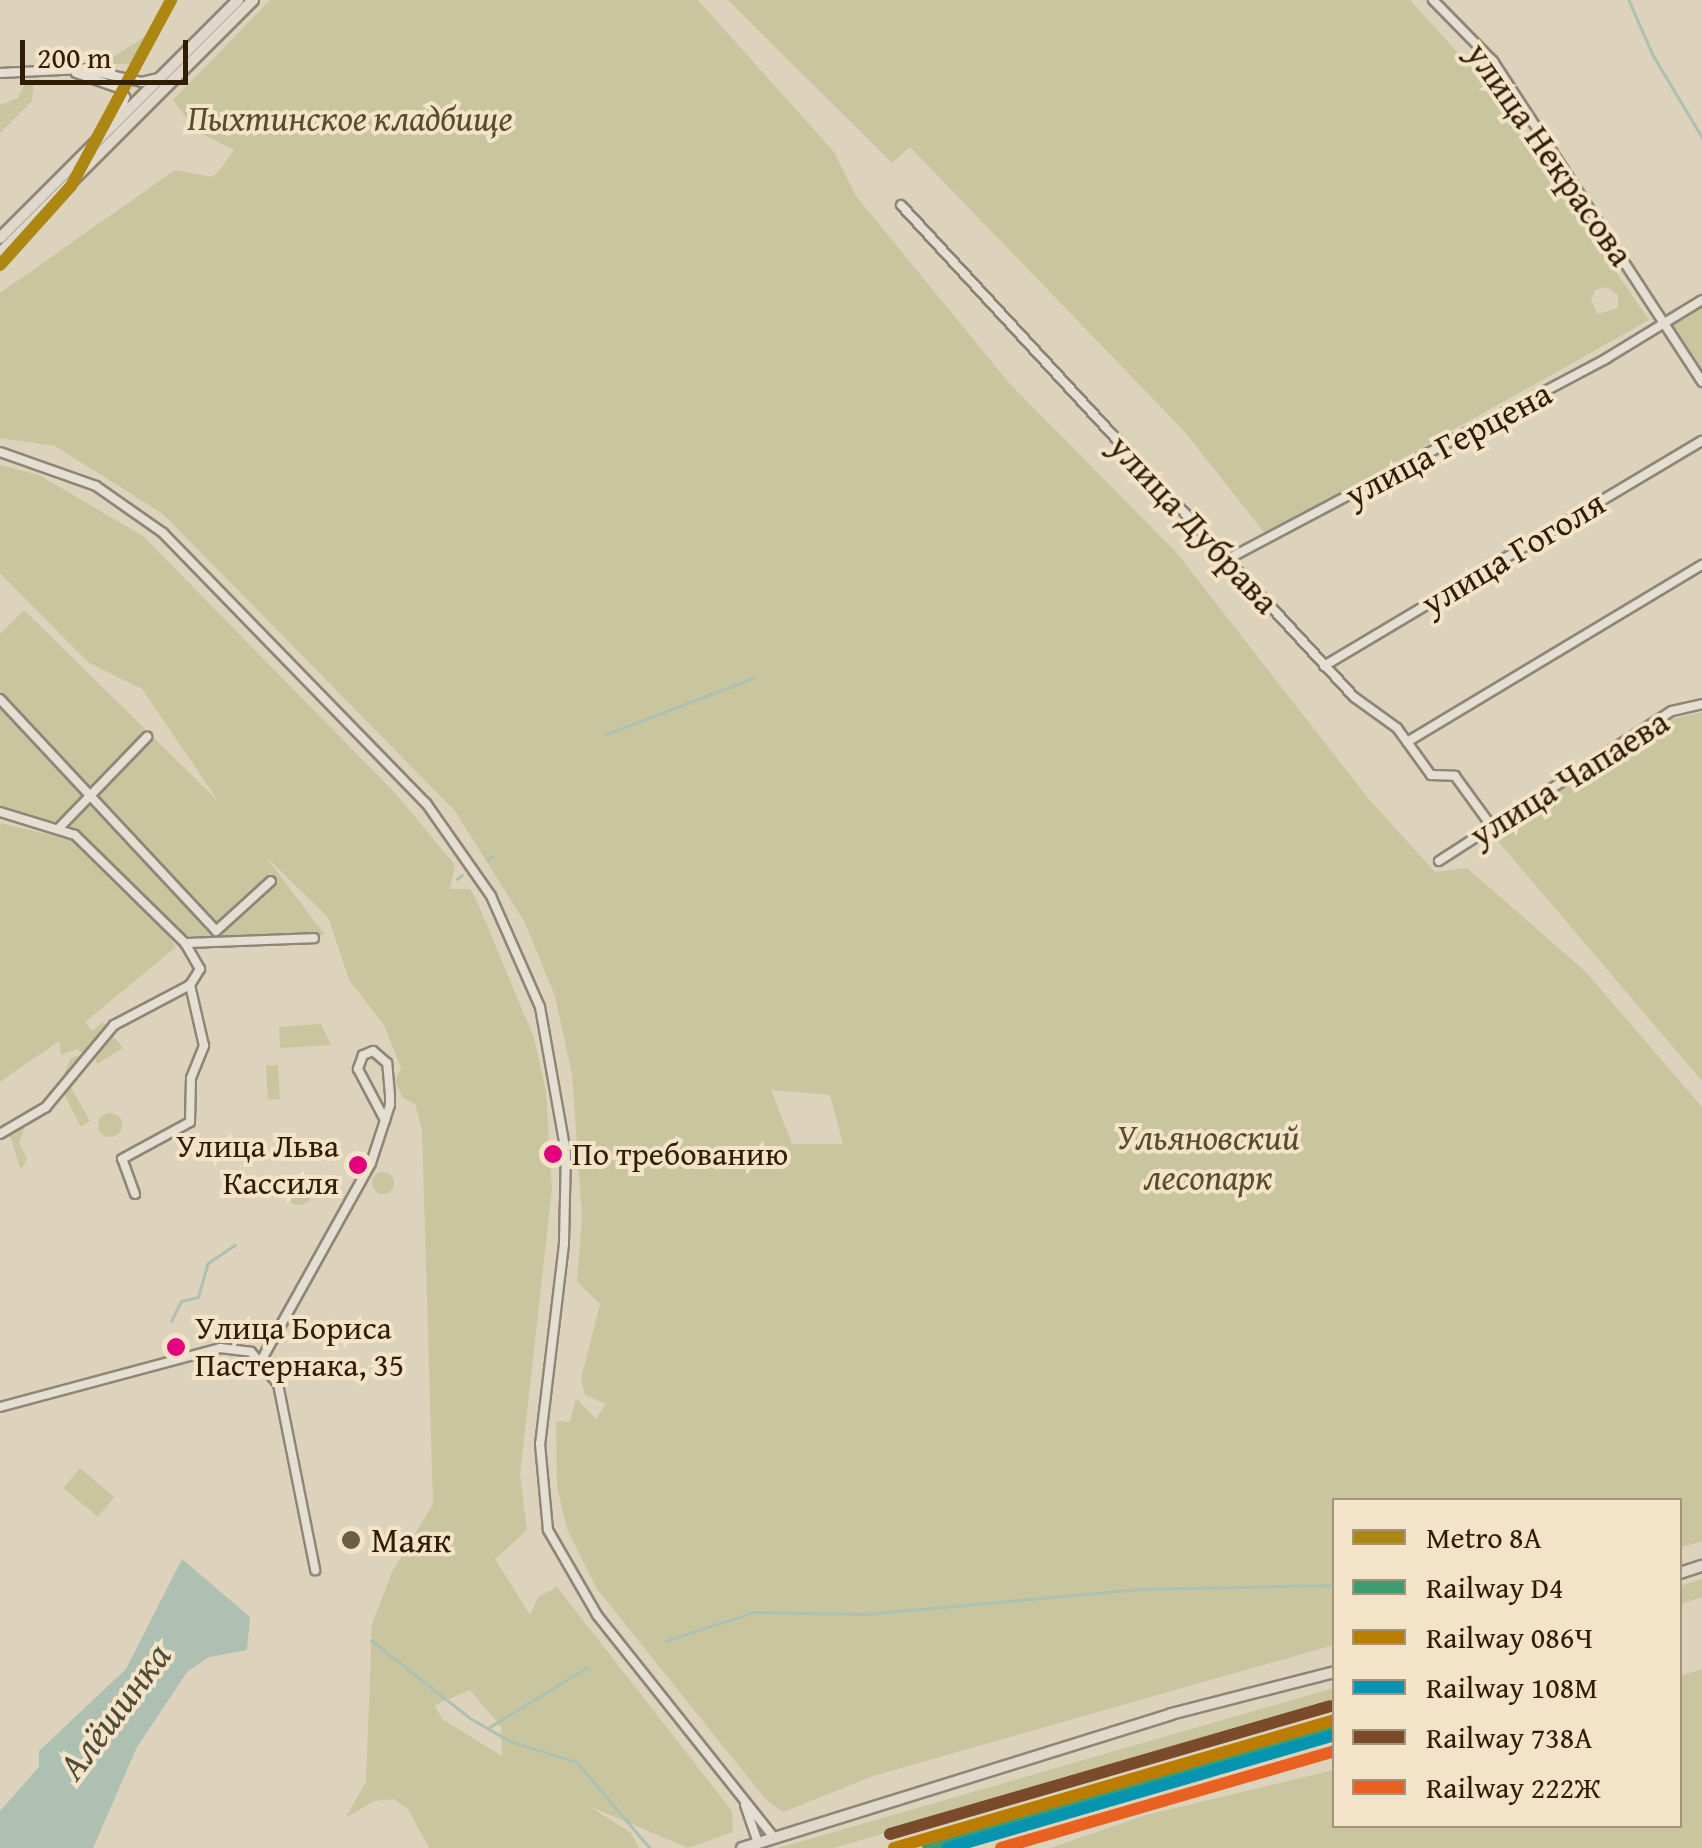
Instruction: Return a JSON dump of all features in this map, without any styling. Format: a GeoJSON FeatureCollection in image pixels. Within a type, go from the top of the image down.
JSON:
{"type":"FeatureCollection","features":[{"type":"Feature","properties":{"kind":"main road"},"geometry":{"type":"LineString","coordinates":[[0,238],[238,0]]}},
{"type":"Feature","properties":{"kind":"main road"},"geometry":{"type":"LineString","coordinates":[[0,253],[253,0]]}},
{"type":"Feature","properties":{"kind":"main road"},"geometry":{"type":"LineString","coordinates":[[742,1848],[1171,1714],[1332,1673]]}},
{"type":"Feature","properties":{"kind":"street","name":"улица Некрасова"},"geometry":{"type":"LineString","coordinates":[[1434,0],[1493,61],[1702,382]]}},
{"type":"Feature","properties":{"kind":"street"},"geometry":{"type":"LineString","coordinates":[[0,73],[66,71],[142,82],[167,73]]}},
{"type":"Feature","properties":{"kind":"street"},"geometry":{"type":"LineString","coordinates":[[66,71],[120,88],[125,103],[117,122]]}},
{"type":"Feature","properties":{"kind":"street","name":"улица Дубрава"},"geometry":{"type":"LineString","coordinates":[[900,205],[1324,666],[1407,742],[1431,775],[1455,776],[1492,827]]}},
{"type":"Feature","properties":{"kind":"street","name":"улица Герцена"},"geometry":{"type":"LineString","coordinates":[[1228,559],[1666,324],[1702,300]]}},
{"type":"Feature","properties":{"kind":"street","name":"улица Гоголя"},"geometry":{"type":"LineString","coordinates":[[1324,666],[1702,441]]}},
{"type":"Feature","properties":{"kind":"street"},"geometry":{"type":"LineString","coordinates":[[0,452],[96,486],[164,533],[426,803],[491,896],[540,1007],[562,1113],[564,1244],[540,1444],[548,1530],[588,1602],[773,1836]]}},
{"type":"Feature","properties":{"kind":"street"},"geometry":{"type":"LineString","coordinates":[[1407,742],[1702,565]]}},
{"type":"Feature","properties":{"kind":"street"},"geometry":{"type":"LineString","coordinates":[[0,699],[216,931],[271,881]]}},
{"type":"Feature","properties":{"kind":"street","name":"улица Чапаева"},"geometry":{"type":"LineString","coordinates":[[1439,861],[1672,710],[1702,704]]}},
{"type":"Feature","properties":{"kind":"street"},"geometry":{"type":"LineString","coordinates":[[58,828],[148,737]]}},
{"type":"Feature","properties":{"kind":"street"},"geometry":{"type":"LineString","coordinates":[[0,812],[75,835],[185,943],[200,969],[190,984],[123,1019],[46,1107],[0,1134]]}},
{"type":"Feature","properties":{"kind":"street"},"geometry":{"type":"LineString","coordinates":[[185,943],[314,938]]}},
{"type":"Feature","properties":{"kind":"street"},"geometry":{"type":"LineString","coordinates":[[135,1194],[122,1159],[190,1122],[190,1078],[204,1046],[190,984]]}},
{"type":"Feature","properties":{"kind":"street"},"geometry":{"type":"LineString","coordinates":[[262,1358],[359,1192],[385,1120],[389,1070],[373,1051],[362,1055],[358,1069],[385,1120]]}},
{"type":"Feature","properties":{"kind":"street"},"geometry":{"type":"LineString","coordinates":[[0,1408],[220,1348],[262,1358],[278,1384],[315,1570]]}},
{"type":"Feature","properties":{"kind":"street"},"geometry":{"type":"LineString","coordinates":[[741,1797],[758,1842]]}},
{"type":"Feature","properties":{"kind":"green space","name":"Ульяновский лесопарк"},"geometry":{"type":"Polygon","coordinates":[[[270,0],[698,0],[834,152],[856,196],[1010,384],[1176,552],[1368,798],[1435,872],[1467,868],[1586,972],[1702,1107],[1702,1541],[1682,1547],[1682,1498],[1332,1498],[1332,1646],[873,1776],[783,1812],[767,1801],[597,1589],[567,1529],[557,1486],[556,1421],[570,1422],[576,1398],[596,1419],[606,1404],[585,1395],[581,1379],[600,1304],[577,1282],[582,1216],[572,1074],[555,996],[524,921],[455,811],[163,514],[55,446],[0,438],[0,293],[175,170],[212,177],[234,150],[196,131],[173,100],[270,0]],[[771,1090],[792,1144],[843,1144],[830,1095],[771,1090]]]}},
{"type":"Feature","properties":{"kind":"green space"},"geometry":{"type":"Polygon","coordinates":[[[728,0],[1410,0],[1489,87],[1649,320],[1266,535],[1185,432],[910,147],[892,163],[728,0]],[[1607,287],[1595,290],[1591,301],[1598,314],[1618,308],[1618,295],[1607,287]]]}},
{"type":"Feature","properties":{"kind":"green space"},"geometry":{"type":"Polygon","coordinates":[[[146,36],[153,46],[135,64],[102,64],[146,36]]]}},
{"type":"Feature","properties":{"kind":"green space"},"geometry":{"type":"Polygon","coordinates":[[[25,83],[34,83],[32,101],[0,133],[0,105],[18,98],[25,83]]]}},
{"type":"Feature","properties":{"kind":"green space"},"geometry":{"type":"Polygon","coordinates":[[[1702,306],[1702,374],[1671,326],[1702,306]]]}},
{"type":"Feature","properties":{"kind":"green space"},"geometry":{"type":"Polygon","coordinates":[[[0,465],[39,475],[143,536],[396,794],[455,865],[450,889],[470,889],[476,899],[534,1038],[546,1091],[552,1190],[520,1474],[527,1530],[495,1559],[530,1615],[538,1597],[557,1587],[732,1811],[733,1832],[688,1848],[589,1806],[631,1833],[639,1848],[429,1848],[408,1809],[394,1799],[374,1801],[345,1818],[366,1782],[372,1624],[392,1572],[433,1504],[422,1129],[415,1104],[403,1098],[395,1081],[401,1068],[384,1025],[349,980],[328,917],[266,857],[325,935],[186,940],[73,832],[0,816],[0,634],[24,610],[219,802],[142,689],[89,663],[0,573],[0,465]],[[470,1690],[435,1705],[442,1719],[502,1756],[501,1727],[470,1690]]]}},
{"type":"Feature","properties":{"kind":"green space"},"geometry":{"type":"Polygon","coordinates":[[[1702,712],[1702,1081],[1491,833],[1668,720],[1702,712]]]}},
{"type":"Feature","properties":{"kind":"green space"},"geometry":{"type":"Polygon","coordinates":[[[0,823],[77,841],[159,922],[176,947],[85,1022],[92,1031],[103,1022],[107,1027],[68,1078],[63,1076],[71,1058],[83,1054],[77,1049],[61,1055],[59,1041],[0,1082],[0,823]]]}},
{"type":"Feature","properties":{"kind":"green space"},"geometry":{"type":"Polygon","coordinates":[[[321,1024],[331,1045],[280,1048],[279,1027],[321,1024]]]}},
{"type":"Feature","properties":{"kind":"green space"},"geometry":{"type":"Polygon","coordinates":[[[111,1033],[123,1048],[97,1064],[94,1055],[111,1033]]]}},
{"type":"Feature","properties":{"kind":"green space"},"geometry":{"type":"Polygon","coordinates":[[[278,1065],[280,1099],[268,1100],[266,1066],[278,1065]]]}},
{"type":"Feature","properties":{"kind":"green space"},"geometry":{"type":"Polygon","coordinates":[[[70,1086],[90,1121],[81,1127],[64,1094],[70,1086]]]}},
{"type":"Feature","properties":{"kind":"green space"},"geometry":{"type":"Polygon","coordinates":[[[110,1113],[119,1116],[119,1134],[110,1137],[101,1134],[98,1125],[101,1116],[110,1113]]]}},
{"type":"Feature","properties":{"kind":"green space"},"geometry":{"type":"Polygon","coordinates":[[[25,1126],[19,1143],[27,1159],[21,1170],[10,1137],[0,1137],[25,1126]]]}},
{"type":"Feature","properties":{"kind":"green space"},"geometry":{"type":"Polygon","coordinates":[[[383,1172],[391,1175],[391,1191],[383,1194],[375,1191],[372,1183],[375,1175],[383,1172]]]}},
{"type":"Feature","properties":{"kind":"green space"},"geometry":{"type":"Polygon","coordinates":[[[299,1179],[308,1183],[312,1192],[308,1201],[299,1205],[290,1201],[286,1192],[290,1183],[299,1179]]]}},
{"type":"Feature","properties":{"kind":"green space"},"geometry":{"type":"Polygon","coordinates":[[[80,1468],[114,1497],[98,1517],[63,1488],[80,1468]]]}},
{"type":"Feature","properties":{"kind":"green space"},"geometry":{"type":"Polygon","coordinates":[[[1702,1579],[1702,1597],[1682,1603],[1682,1585],[1702,1579]]]}},
{"type":"Feature","properties":{"kind":"green space"},"geometry":{"type":"Polygon","coordinates":[[[1702,1669],[1702,1848],[1050,1848],[1146,1815],[1332,1770],[1332,1828],[1682,1828],[1682,1675],[1702,1669]]]}},
{"type":"Feature","properties":{"kind":"green space"},"geometry":{"type":"Polygon","coordinates":[[[1332,1689],[1332,1702],[834,1848],[778,1848],[1332,1689]]]}},
{"type":"Feature","properties":{"kind":"water"},"geometry":{"type":"Polygon","coordinates":[[[182,1559],[250,1617],[247,1650],[209,1657],[187,1672],[137,1747],[93,1848],[0,1848],[0,1811],[39,1767],[39,1751],[126,1669],[182,1559]]]}},
{"type":"Feature","properties":{"kind":"waterway"},"geometry":{"type":"LineString","coordinates":[[1629,0],[1653,55],[1702,137]]}},
{"type":"Feature","properties":{"kind":"waterway"},"geometry":{"type":"LineString","coordinates":[[604,735],[753,678]]}},
{"type":"Feature","properties":{"kind":"waterway"},"geometry":{"type":"LineString","coordinates":[[487,860],[493,856]]}},
{"type":"Feature","properties":{"kind":"waterway"},"geometry":{"type":"LineString","coordinates":[[457,879],[462,875]]}},
{"type":"Feature","properties":{"kind":"waterway","name":"Алёшинка"},"geometry":{"type":"LineString","coordinates":[[171,1321],[181,1301],[198,1297],[208,1263],[235,1245]]}},
{"type":"Feature","properties":{"kind":"waterway"},"geometry":{"type":"LineString","coordinates":[[666,1641],[754,1612],[866,1614],[1140,1589],[1332,1585]]}},
{"type":"Feature","properties":{"kind":"waterway"},"geometry":{"type":"LineString","coordinates":[[371,1640],[470,1718],[510,1741],[577,1762],[650,1848]]}},
{"type":"Feature","properties":{"kind":"waterway"},"geometry":{"type":"LineString","coordinates":[[488,1728],[587,1667]]}},
{"type":"Feature","properties":{"kind":"metro line","name":"8А"},"geometry":{"type":"LineString","coordinates":[[0,265],[71,186],[171,0]]}},
{"type":"Feature","properties":{"kind":"rail line","name":"738А"},"geometry":{"type":"LineString","coordinates":[[890,1834],[1330,1706]]}},
{"type":"Feature","properties":{"kind":"rail line","name":"086Ч"},"geometry":{"type":"LineString","coordinates":[[894,1848],[1332,1721]]}},
{"type":"Feature","properties":{"kind":"rail line","name":"D4"},"geometry":{"type":"LineString","coordinates":[[928,1848],[1332,1730]]}},
{"type":"Feature","properties":{"kind":"rail line","name":"108М"},"geometry":{"type":"LineString","coordinates":[[948,1848],[1332,1736]]}},
{"type":"Feature","properties":{"kind":"rail line","name":"222Ж"},"geometry":{"type":"LineString","coordinates":[[1001,1848],[1332,1752]]}},
{"type":"Feature","properties":{"kind":"place","name":"По требованию"},"geometry":{"type":"Point","coordinates":[553,1154]}},
{"type":"Feature","properties":{"kind":"place","name":"Улица Льва Кассиля"},"geometry":{"type":"Point","coordinates":[358,1165]}},
{"type":"Feature","properties":{"kind":"place","name":"Улица Бориса Пастернака, 35"},"geometry":{"type":"Point","coordinates":[176,1347]}},
{"type":"Feature","properties":{"kind":"place","name":"Маяк"},"geometry":{"type":"Point","coordinates":[351,1540]}},
{"type":"Feature","properties":{"kind":"park label","name":"Пыхтинское кладбище"},"geometry":{"type":"Point","coordinates":[350,118]}}]}
